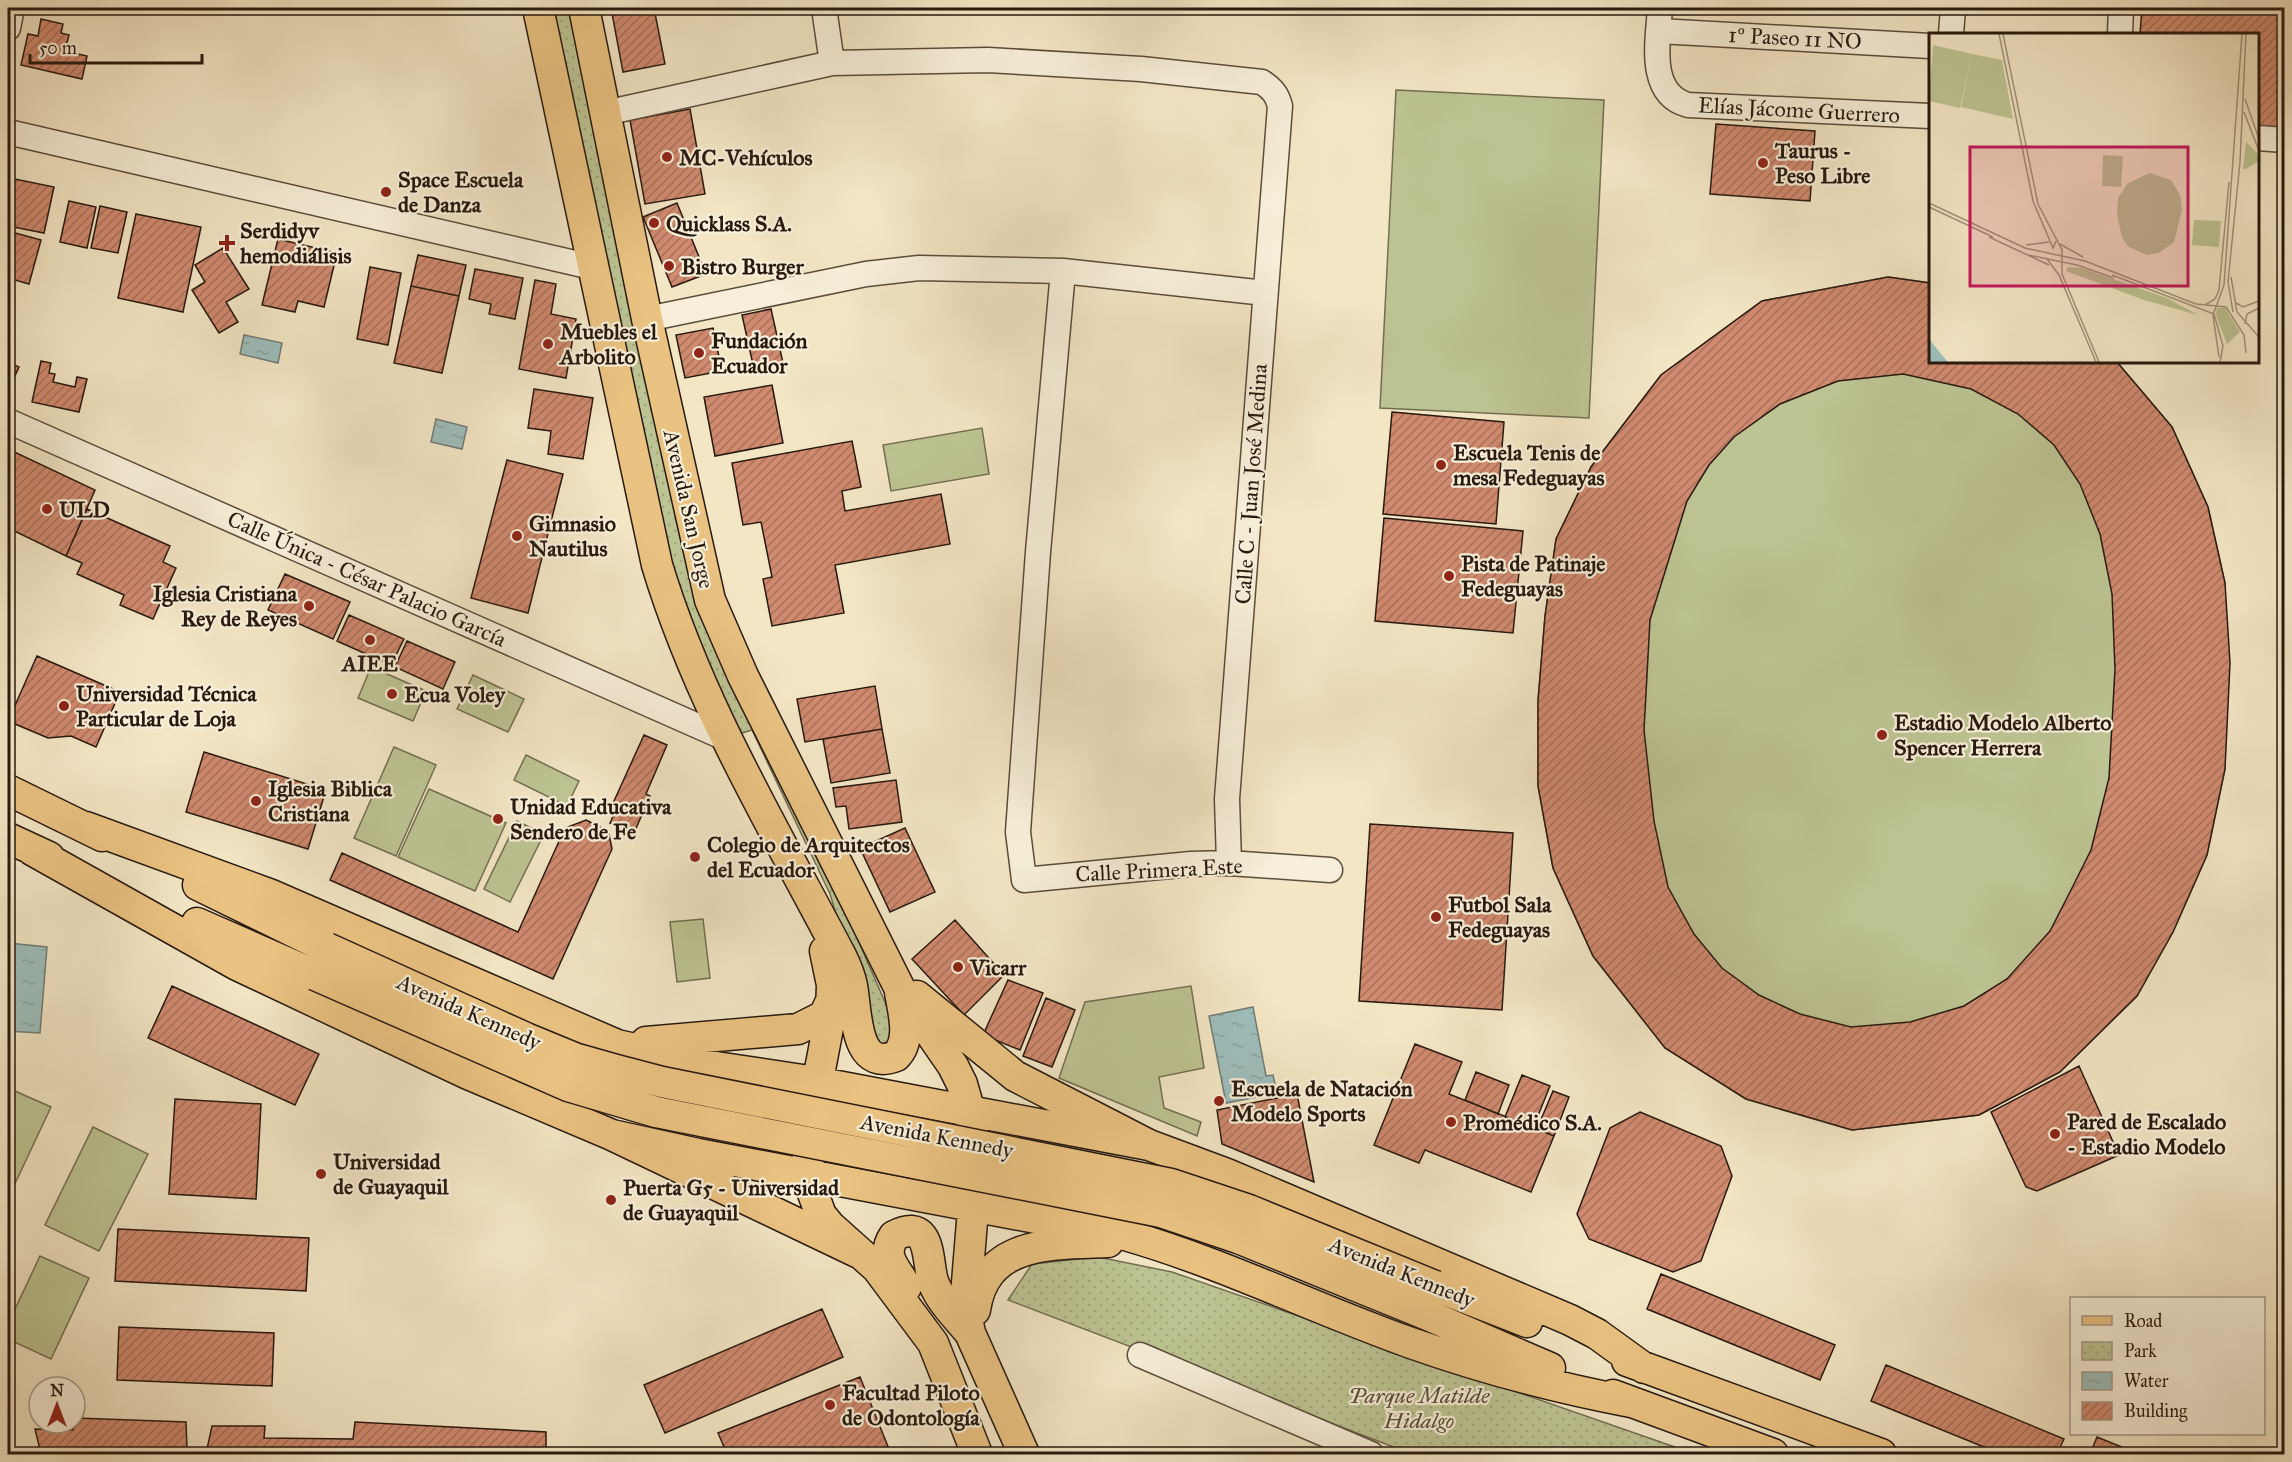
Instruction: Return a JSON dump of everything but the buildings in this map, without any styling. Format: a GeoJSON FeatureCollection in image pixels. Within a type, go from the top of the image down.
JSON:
{"type":"FeatureCollection","features":[{"type":"Feature","properties":{"kind":"main road","name":"Avenida San Jorge"},"geometry":{"type":"LineString","coordinates":[[538,8],[657,565],[685,649],[725,738],[847,968],[863,1048],[876,1058],[896,1056],[903,1046],[905,1031],[897,983],[722,631],[710,600],[647,319],[584,8]]}},
{"type":"Feature","properties":{"kind":"main road","name":"Avenida Kennedy"},"geometry":{"type":"LineString","coordinates":[[8,790],[86,827],[265,920],[577,1059],[662,1082],[1171,1184],[1250,1210],[1644,1368],[1881,1455]]}},
{"type":"Feature","properties":{"kind":"main road"},"geometry":{"type":"LineString","coordinates":[[86,827],[269,894],[617,1045],[716,1067],[816,1082],[1149,1145]]}},
{"type":"Feature","properties":{"kind":"main road"},"geometry":{"type":"LineString","coordinates":[[20,844],[237,964],[468,1074],[612,1134],[859,1253]]}},
{"type":"Feature","properties":{"kind":"main road","name":"Avenida Kennedy"},"geometry":{"type":"LineString","coordinates":[[20,844],[514,1065],[608,1099],[656,1112],[1161,1212],[1238,1238],[1423,1313],[1631,1402],[1773,1455]]}},
{"type":"Feature","properties":{"kind":"main road"},"geometry":{"type":"LineString","coordinates":[[816,909],[831,985],[831,999],[816,1082],[808,1158],[809,1176],[822,1215],[877,1268],[933,1343]]}},
{"type":"Feature","properties":{"kind":"main road"},"geometry":{"type":"LineString","coordinates":[[897,983],[963,1084],[970,1112],[975,1153],[974,1204],[965,1307],[974,1341],[1024,1455]]}},
{"type":"Feature","properties":{"kind":"main road"},"geometry":{"type":"LineString","coordinates":[[897,983],[1015,1076],[1149,1145],[1227,1174],[1544,1308],[1597,1334],[1644,1368]]}},
{"type":"Feature","properties":{"kind":"main road"},"geometry":{"type":"LineString","coordinates":[[583,1032],[651,1043],[798,1029],[824,1016],[831,999]]}},
{"type":"Feature","properties":{"kind":"main road"},"geometry":{"type":"LineString","coordinates":[[698,1154],[734,1149],[752,1137],[758,1125],[760,1110],[753,1089],[737,1075],[716,1067]]}},
{"type":"Feature","properties":{"kind":"main road"},"geometry":{"type":"LineString","coordinates":[[612,1134],[809,1176],[1080,1224],[1179,1251],[1411,1344],[1549,1384],[1631,1402]]}},
{"type":"Feature","properties":{"kind":"main road"},"geometry":{"type":"LineString","coordinates":[[1080,1224],[1062,1215],[1044,1196],[1039,1178],[1040,1165],[1046,1153],[1056,1145],[1079,1137],[1100,1136]]}},
{"type":"Feature","properties":{"kind":"main road"},"geometry":{"type":"LineString","coordinates":[[974,1341],[934,1283],[930,1251],[926,1240],[918,1234],[902,1232],[890,1243],[890,1262],[905,1283],[933,1343],[977,1455]]}},
{"type":"Feature","properties":{"kind":"main road"},"geometry":{"type":"LineString","coordinates":[[974,1341],[976,1298],[986,1276],[1004,1259],[1037,1246],[1059,1244],[1117,1242],[1179,1251]]}},
{"type":"Feature","properties":{"kind":"street"},"geometry":{"type":"LineString","coordinates":[[8,28],[12,8]]}},
{"type":"Feature","properties":{"kind":"street"},"geometry":{"type":"LineString","coordinates":[[605,113],[832,63],[824,8]]}},
{"type":"Feature","properties":{"kind":"street"},"geometry":{"type":"LineString","coordinates":[[1951,33],[1953,8]]}},
{"type":"Feature","properties":{"kind":"street"},"geometry":{"type":"LineString","coordinates":[[2120,33],[2121,8]]}},
{"type":"Feature","properties":{"kind":"street","name":"1º Paseo 11 NO"},"geometry":{"type":"LineString","coordinates":[[1659,19],[1929,46]]}},
{"type":"Feature","properties":{"kind":"street","name":"Elías Jácome Guerrero"},"geometry":{"type":"LineString","coordinates":[[1659,19],[1659,71],[1662,85],[1670,97],[1688,105],[1929,116]]}},
{"type":"Feature","properties":{"kind":"street","name":"Calle C - Juan José Medina"},"geometry":{"type":"LineString","coordinates":[[832,63],[987,60],[1141,69],[1262,82],[1277,96],[1280,106],[1227,800],[1229,863]]}},
{"type":"Feature","properties":{"kind":"street"},"geometry":{"type":"LineString","coordinates":[[8,132],[592,267]]}},
{"type":"Feature","properties":{"kind":"street"},"geometry":{"type":"LineString","coordinates":[[2259,138],[2284,140]]}},
{"type":"Feature","properties":{"kind":"street"},"geometry":{"type":"LineString","coordinates":[[647,319],[866,274],[919,268],[1063,272],[1265,293]]}},
{"type":"Feature","properties":{"kind":"street","name":"Calle Primera Este"},"geometry":{"type":"LineString","coordinates":[[1063,272],[1038,552],[1018,832],[1024,880],[1132,868],[1229,863],[1330,870]]}},
{"type":"Feature","properties":{"kind":"street","name":"Calle Única - César Palacio García"},"geometry":{"type":"LineString","coordinates":[[8,421],[725,738]]}},
{"type":"Feature","properties":{"kind":"street"},"geometry":{"type":"LineString","coordinates":[[1140,1355],[1371,1455]]}},
{"type":"Feature","properties":{"kind":"green space"},"geometry":{"type":"Polygon","coordinates":[[[538,8],[590,8],[743,676],[895,1025],[898,1038],[877,1048],[830,894],[752,730],[725,738],[689,660],[538,8]]]}},
{"type":"Feature","properties":{"kind":"green space"},"geometry":{"type":"Polygon","coordinates":[[[1396,90],[1604,100],[1589,418],[1380,408],[1396,90]]]}},
{"type":"Feature","properties":{"kind":"green space","name":"Estadio Modelo Alberto Spencer Herrera"},"geometry":{"type":"Polygon","coordinates":[[[1888,277],[1929,283],[1929,363],[2118,363],[2172,427],[2208,507],[2225,583],[2225,769],[2207,855],[2173,932],[2137,996],[2060,1072],[1979,1115],[1852,1130],[1746,1099],[1665,1048],[1593,956],[1553,868],[1538,786],[1538,701],[1545,616],[1556,539],[1591,467],[1661,375],[1762,301],[1888,277]]]}},
{"type":"Feature","properties":{"kind":"green space"},"geometry":{"type":"Polygon","coordinates":[[[982,428],[989,474],[891,491],[883,445],[982,428]]]}},
{"type":"Feature","properties":{"kind":"green space","name":"Ecua Voley"},"geometry":{"type":"Polygon","coordinates":[[[371,667],[426,691],[413,721],[358,698],[371,667]]]}},
{"type":"Feature","properties":{"kind":"green space"},"geometry":{"type":"Polygon","coordinates":[[[473,675],[524,699],[508,732],[457,709],[473,675]]]}},
{"type":"Feature","properties":{"kind":"green space"},"geometry":{"type":"Polygon","coordinates":[[[394,747],[436,765],[396,856],[354,838],[394,747]]]}},
{"type":"Feature","properties":{"kind":"green space"},"geometry":{"type":"Polygon","coordinates":[[[526,755],[579,781],[567,806],[514,780],[526,755]]]}},
{"type":"Feature","properties":{"kind":"green space"},"geometry":{"type":"Polygon","coordinates":[[[429,789],[506,823],[475,891],[398,857],[429,789]]]}},
{"type":"Feature","properties":{"kind":"green space"},"geometry":{"type":"Polygon","coordinates":[[[517,821],[544,834],[510,902],[484,889],[517,821]]]}},
{"type":"Feature","properties":{"kind":"green space"},"geometry":{"type":"Polygon","coordinates":[[[703,919],[710,978],[677,982],[670,922],[703,919]]]}},
{"type":"Feature","properties":{"kind":"green space"},"geometry":{"type":"Polygon","coordinates":[[[1191,986],[1204,1068],[1159,1077],[1164,1108],[1201,1122],[1197,1136],[1059,1078],[1085,1002],[1191,986]]]}},
{"type":"Feature","properties":{"kind":"green space"},"geometry":{"type":"Polygon","coordinates":[[[8,1088],[51,1107],[12,1190],[8,1188],[8,1088]]]}},
{"type":"Feature","properties":{"kind":"green space"},"geometry":{"type":"Polygon","coordinates":[[[93,1127],[148,1154],[99,1251],[45,1225],[93,1127]]]}},
{"type":"Feature","properties":{"kind":"green space"},"geometry":{"type":"Polygon","coordinates":[[[40,1256],[89,1278],[51,1359],[8,1339],[8,1324],[40,1256]]]}},
{"type":"Feature","properties":{"kind":"green space","name":"Parque Matilde Hidalgo"},"geometry":{"type":"Polygon","coordinates":[[[1098,1257],[1172,1272],[1695,1454],[1412,1454],[1008,1300],[1032,1264],[1098,1257]]]}},
{"type":"Feature","properties":{"kind":"water"},"geometry":{"type":"Polygon","coordinates":[[[244,335],[282,343],[278,363],[240,354],[244,335]]]}},
{"type":"Feature","properties":{"kind":"water"},"geometry":{"type":"Polygon","coordinates":[[[436,419],[467,427],[462,449],[431,442],[436,419]]]}},
{"type":"Feature","properties":{"kind":"water"},"geometry":{"type":"Polygon","coordinates":[[[8,943],[47,947],[40,1033],[8,1031],[8,943]]]}},
{"type":"Feature","properties":{"kind":"water"},"geometry":{"type":"Polygon","coordinates":[[[1253,1007],[1266,1076],[1273,1075],[1277,1093],[1226,1103],[1209,1016],[1253,1007]]]}},
{"type":"Feature","properties":{"kind":"place","name":"MC-Vehículos"},"geometry":{"type":"Point","coordinates":[667,157]}},
{"type":"Feature","properties":{"kind":"place","name":"Taurus - Peso Libre"},"geometry":{"type":"Point","coordinates":[1763,163]}},
{"type":"Feature","properties":{"kind":"place","name":"Space Escuela de Danza"},"geometry":{"type":"Point","coordinates":[386,192]}},
{"type":"Feature","properties":{"kind":"place","name":"Quicklass S.A."},"geometry":{"type":"Point","coordinates":[654,223]}},
{"type":"Feature","properties":{"kind":"place","name":"Serdidyv hemodiálisis"},"geometry":{"type":"Point","coordinates":[227,243]}},
{"type":"Feature","properties":{"kind":"place","name":"Bistro Burger"},"geometry":{"type":"Point","coordinates":[669,266]}},
{"type":"Feature","properties":{"kind":"place","name":"Muebles el Arbolito"},"geometry":{"type":"Point","coordinates":[548,344]}},
{"type":"Feature","properties":{"kind":"place","name":"Fundación Ecuador"},"geometry":{"type":"Point","coordinates":[699,353]}},
{"type":"Feature","properties":{"kind":"place","name":"Escuela Tenis de mesa Fedeguayas"},"geometry":{"type":"Point","coordinates":[1441,465]}},
{"type":"Feature","properties":{"kind":"place","name":"ULD"},"geometry":{"type":"Point","coordinates":[47,509]}},
{"type":"Feature","properties":{"kind":"place","name":"Gimnasio Nautilus"},"geometry":{"type":"Point","coordinates":[517,536]}},
{"type":"Feature","properties":{"kind":"place","name":"Pista de Patinaje Fedeguayas"},"geometry":{"type":"Point","coordinates":[1449,576]}},
{"type":"Feature","properties":{"kind":"place","name":"Iglesia Cristiana Rey de Reyes"},"geometry":{"type":"Point","coordinates":[309,606]}},
{"type":"Feature","properties":{"kind":"place","name":"AIEE"},"geometry":{"type":"Point","coordinates":[370,640]}},
{"type":"Feature","properties":{"kind":"place","name":"Ecua Voley"},"geometry":{"type":"Point","coordinates":[392,694]}},
{"type":"Feature","properties":{"kind":"place","name":"Universidad Técnica Particular de Loja"},"geometry":{"type":"Point","coordinates":[64,706]}},
{"type":"Feature","properties":{"kind":"place","name":"Estadio Modelo Alberto Spencer Herrera"},"geometry":{"type":"Point","coordinates":[1882,735]}},
{"type":"Feature","properties":{"kind":"place","name":"Iglesia Biblica Cristiana"},"geometry":{"type":"Point","coordinates":[256,801]}},
{"type":"Feature","properties":{"kind":"place","name":"Unidad Educativa Sendero de Fe"},"geometry":{"type":"Point","coordinates":[498,819]}},
{"type":"Feature","properties":{"kind":"place","name":"Colegio de Arquitectos del Ecuador"},"geometry":{"type":"Point","coordinates":[695,857]}},
{"type":"Feature","properties":{"kind":"place","name":"Futbol Sala Fedeguayas"},"geometry":{"type":"Point","coordinates":[1436,917]}},
{"type":"Feature","properties":{"kind":"place","name":"Vicarr"},"geometry":{"type":"Point","coordinates":[958,967]}},
{"type":"Feature","properties":{"kind":"place","name":"Escuela de Natación Modelo Sports"},"geometry":{"type":"Point","coordinates":[1219,1101]}},
{"type":"Feature","properties":{"kind":"place","name":"Promédico S.A."},"geometry":{"type":"Point","coordinates":[1451,1122]}},
{"type":"Feature","properties":{"kind":"place","name":"Pared de Escalado - Estadio Modelo"},"geometry":{"type":"Point","coordinates":[2055,1134]}},
{"type":"Feature","properties":{"kind":"place","name":"Universidad de Guayaquil"},"geometry":{"type":"Point","coordinates":[321,1174]}},
{"type":"Feature","properties":{"kind":"place","name":"Puerta G5 - Universidad de Guayaquil"},"geometry":{"type":"Point","coordinates":[611,1200]}},
{"type":"Feature","properties":{"kind":"place","name":"Facultad Piloto de Odontología"},"geometry":{"type":"Point","coordinates":[830,1405]}}]}
